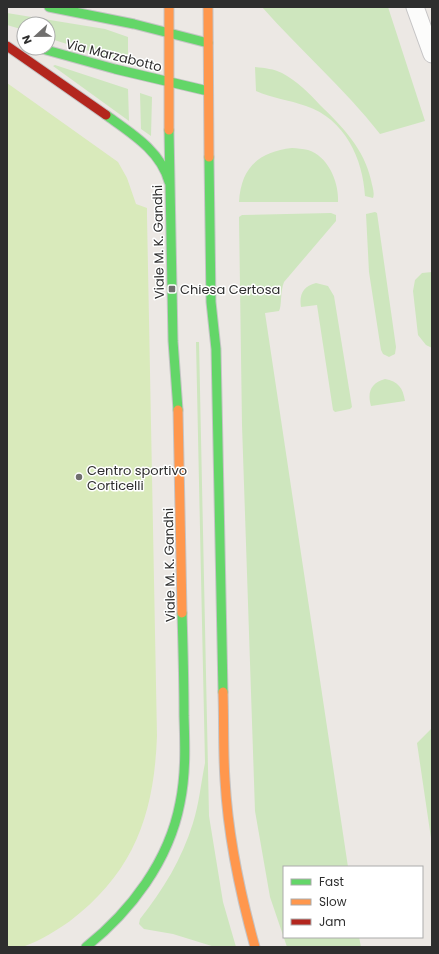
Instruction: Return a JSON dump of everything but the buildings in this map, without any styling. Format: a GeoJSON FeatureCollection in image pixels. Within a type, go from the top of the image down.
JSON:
{"type":"FeatureCollection","features":[{"type":"Feature","properties":{"kind":"main road"},"geometry":{"type":"LineString","coordinates":[[49,7],[208,43]]}},
{"type":"Feature","properties":{"kind":"main road","name":"Viale M. K. Gandhi"},"geometry":{"type":"LineString","coordinates":[[86,947],[113,924],[144,886],[166,847],[180,806],[183,784],[186,734],[179,433],[173,334],[169,182],[169,7]]}},
{"type":"Feature","properties":{"kind":"main road"},"geometry":{"type":"LineString","coordinates":[[208,7],[211,302],[216,356],[225,780],[233,854],[238,884],[255,947]]}},
{"type":"Feature","properties":{"kind":"main road"},"geometry":{"type":"LineString","coordinates":[[7,46],[121,126],[150,149],[166,171],[169,182]]}},
{"type":"Feature","properties":{"kind":"main road","name":"Via Marzabotto"},"geometry":{"type":"LineString","coordinates":[[56,53],[115,69],[208,91]]}},
{"type":"Feature","properties":{"kind":"street"},"geometry":{"type":"LineString","coordinates":[[415,7],[432,54]]}},
{"type":"Feature","properties":{"kind":"green space"},"geometry":{"type":"Polygon","coordinates":[[[262,7],[388,7],[425,121],[380,134],[352,101],[262,7]]]}},
{"type":"Feature","properties":{"kind":"green space"},"geometry":{"type":"Polygon","coordinates":[[[7,13],[25,16],[16,16],[16,28],[7,25],[7,13]]]}},
{"type":"Feature","properties":{"kind":"green space"},"geometry":{"type":"Polygon","coordinates":[[[56,21],[105,29],[128,37],[128,59],[111,58],[56,41],[56,21]]]}},
{"type":"Feature","properties":{"kind":"green space"},"geometry":{"type":"Polygon","coordinates":[[[55,65],[128,89],[129,121],[53,66],[55,65]]]}},
{"type":"Feature","properties":{"kind":"green space"},"geometry":{"type":"Polygon","coordinates":[[[255,67],[266,68],[282,73],[298,83],[337,122],[352,139],[363,158],[368,169],[374,192],[373,198],[365,196],[356,155],[341,130],[320,112],[306,106],[256,91],[255,67]]]}},
{"type":"Feature","properties":{"kind":"green space","name":"Centro sportivo Corticelli"},"geometry":{"type":"Polygon","coordinates":[[[7,83],[118,162],[127,178],[136,204],[147,208],[157,736],[155,765],[145,816],[136,840],[125,862],[110,883],[92,902],[70,921],[54,932],[23,947],[7,947],[7,83]]]}},
{"type":"Feature","properties":{"kind":"green space"},"geometry":{"type":"Polygon","coordinates":[[[140,93],[152,97],[151,136],[141,129],[140,93]]]}},
{"type":"Feature","properties":{"kind":"green space"},"geometry":{"type":"Polygon","coordinates":[[[292,148],[308,150],[315,153],[327,164],[337,186],[338,202],[239,202],[243,180],[254,164],[270,153],[292,148]]]}},
{"type":"Feature","properties":{"kind":"green space"},"geometry":{"type":"Polygon","coordinates":[[[331,213],[336,215],[336,221],[284,282],[279,311],[265,313],[348,866],[283,866],[283,935],[270,897],[255,811],[242,425],[239,217],[242,215],[331,213]]]}},
{"type":"Feature","properties":{"kind":"green space"},"geometry":{"type":"Polygon","coordinates":[[[377,213],[396,347],[395,354],[389,357],[383,354],[381,350],[369,272],[366,214],[377,213]]]}},
{"type":"Feature","properties":{"kind":"green space"},"geometry":{"type":"Polygon","coordinates":[[[432,272],[432,348],[426,345],[418,335],[413,291],[415,280],[422,273],[432,272]]]}},
{"type":"Feature","properties":{"kind":"green space"},"geometry":{"type":"Polygon","coordinates":[[[316,283],[328,286],[334,296],[352,407],[350,409],[335,412],[333,410],[317,305],[301,307],[301,295],[308,286],[316,283]]]}},
{"type":"Feature","properties":{"kind":"green space"},"geometry":{"type":"Polygon","coordinates":[[[196,342],[199,342],[209,816],[223,902],[236,947],[215,947],[173,934],[144,929],[139,924],[140,919],[171,874],[189,836],[195,816],[205,763],[196,342]]]}},
{"type":"Feature","properties":{"kind":"green space"},"geometry":{"type":"Polygon","coordinates":[[[385,379],[397,383],[403,392],[405,401],[371,406],[371,389],[376,383],[385,379]]]}},
{"type":"Feature","properties":{"kind":"green space"},"geometry":{"type":"Polygon","coordinates":[[[432,728],[432,845],[417,743],[432,728]]]}},
{"type":"Feature","properties":{"kind":"green space"},"geometry":{"type":"Polygon","coordinates":[[[284,938],[359,938],[361,947],[287,947],[284,938]]]}},
{"type":"Feature","properties":{"kind":"traffic: fast"},"geometry":{"type":"LineString","coordinates":[[49,7],[134,24],[208,43]]}},
{"type":"Feature","properties":{"kind":"traffic: fast"},"geometry":{"type":"LineString","coordinates":[[56,53],[115,69],[208,91]]}},
{"type":"Feature","properties":{"kind":"traffic: fast"},"geometry":{"type":"LineString","coordinates":[[106,115],[135,136],[152,152],[165,171],[169,182]]}},
{"type":"Feature","properties":{"kind":"traffic: fast"},"geometry":{"type":"LineString","coordinates":[[169,130],[173,341],[178,410]]}},
{"type":"Feature","properties":{"kind":"traffic: fast"},"geometry":{"type":"LineString","coordinates":[[209,157],[211,302],[216,349],[223,692]]}},
{"type":"Feature","properties":{"kind":"traffic: fast"},"geometry":{"type":"LineString","coordinates":[[86,947],[103,933],[133,901],[157,865],[175,824],[182,792],[185,760],[182,613]]}},
{"type":"Feature","properties":{"kind":"traffic: slow"},"geometry":{"type":"LineString","coordinates":[[169,7],[169,130]]}},
{"type":"Feature","properties":{"kind":"traffic: slow"},"geometry":{"type":"LineString","coordinates":[[208,7],[209,157]]}},
{"type":"Feature","properties":{"kind":"traffic: slow"},"geometry":{"type":"LineString","coordinates":[[178,410],[182,613]]}},
{"type":"Feature","properties":{"kind":"traffic: slow"},"geometry":{"type":"LineString","coordinates":[[223,692],[224,769],[229,822],[244,906],[255,947]]}},
{"type":"Feature","properties":{"kind":"traffic: jam"},"geometry":{"type":"LineString","coordinates":[[7,46],[106,115]]}},
{"type":"Feature","properties":{"kind":"place","name":"Chiesa Certosa"},"geometry":{"type":"Point","coordinates":[172,289]}},
{"type":"Feature","properties":{"kind":"place","name":"Centro sportivo Corticelli"},"geometry":{"type":"Point","coordinates":[79,477]}}]}
